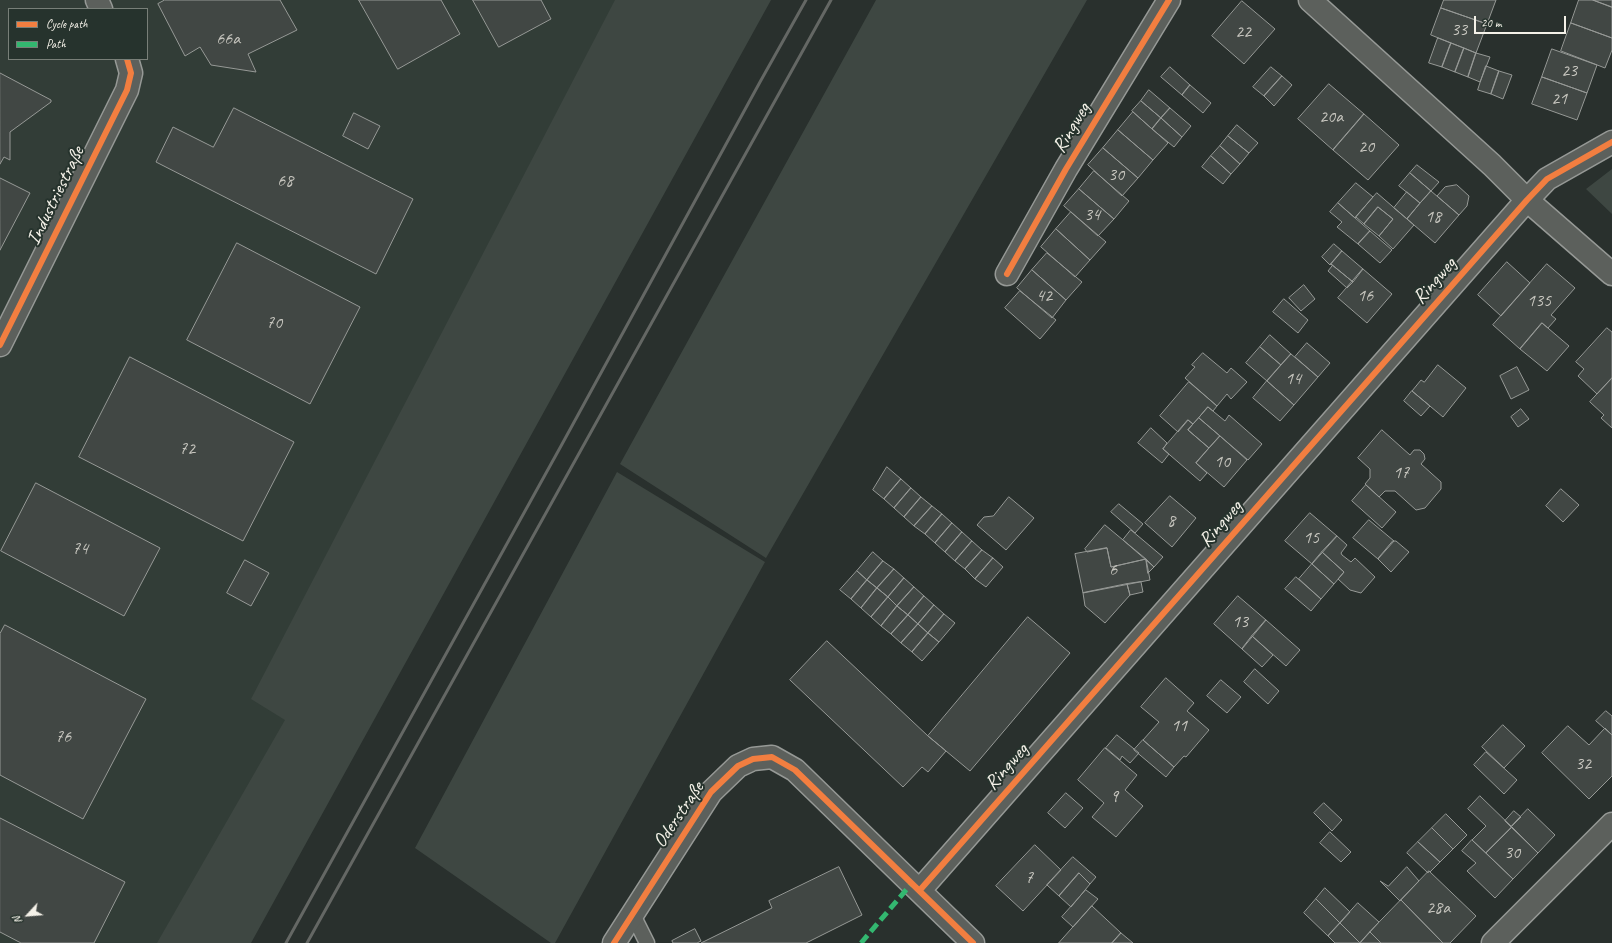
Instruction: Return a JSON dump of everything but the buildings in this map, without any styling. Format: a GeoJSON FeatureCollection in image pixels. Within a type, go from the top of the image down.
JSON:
{"type":"FeatureCollection","features":[{"type":"Feature","properties":{"kind":"street","name":"Ringweg"},"geometry":{"type":"LineString","coordinates":[[1006,274],[1066,169],[1169,0]]}},
{"type":"Feature","properties":{"kind":"street"},"geometry":{"type":"LineString","coordinates":[[1310,0],[1492,166],[1527,200],[1612,274]]}},
{"type":"Feature","properties":{"kind":"street","name":"Industriestraße"},"geometry":{"type":"LineString","coordinates":[[0,345],[127,90],[131,73],[127,60]]}},
{"type":"Feature","properties":{"kind":"street","name":"Ringweg"},"geometry":{"type":"LineString","coordinates":[[920,890],[1527,200],[1547,179],[1612,142]]}},
{"type":"Feature","properties":{"kind":"street","name":"Oderstraße"},"geometry":{"type":"LineString","coordinates":[[614,943],[711,792],[738,766],[753,759],[772,756],[795,770],[920,890]]}},
{"type":"Feature","properties":{"kind":"street"},"geometry":{"type":"LineString","coordinates":[[1493,943],[1612,824]]}},
{"type":"Feature","properties":{"kind":"street"},"geometry":{"type":"LineString","coordinates":[[920,890],[973,943]]}},
{"type":"Feature","properties":{"kind":"lane"},"geometry":{"type":"LineString","coordinates":[[633,915],[647,943]]}},
{"type":"Feature","properties":{"kind":"shaded area"},"geometry":{"type":"Polygon","coordinates":[[[0,0],[740,0],[226,943],[0,943],[0,0]]]}},
{"type":"Feature","properties":{"kind":"shaded area"},"geometry":{"type":"Polygon","coordinates":[[[615,0],[771,0],[251,943],[157,943],[285,720],[251,699],[615,0]]]}},
{"type":"Feature","properties":{"kind":"shaded area"},"geometry":{"type":"Polygon","coordinates":[[[876,0],[1087,0],[766,558],[620,464],[876,0]]]}},
{"type":"Feature","properties":{"kind":"shaded area"},"geometry":{"type":"Polygon","coordinates":[[[1612,169],[1612,214],[1586,189],[1612,169]]]}},
{"type":"Feature","properties":{"kind":"shaded area"},"geometry":{"type":"Polygon","coordinates":[[[617,472],[765,562],[555,943],[551,943],[415,848],[617,472]]]}},
{"type":"Feature","properties":{"kind":"railway"},"geometry":{"type":"LineString","coordinates":[[286,943],[806,0]]}},
{"type":"Feature","properties":{"kind":"railway"},"geometry":{"type":"LineString","coordinates":[[307,943],[831,0]]}},
{"type":"Feature","properties":{"kind":"marked path"},"geometry":{"type":"LineString","coordinates":[[861,943],[912,883]]}},
{"type":"Feature","properties":{"kind":"cycle path"},"geometry":{"type":"LineString","coordinates":[[1007,274],[1066,169],[1169,0]]}},
{"type":"Feature","properties":{"kind":"cycle path"},"geometry":{"type":"LineString","coordinates":[[0,345],[127,90],[131,73],[127,60]]}},
{"type":"Feature","properties":{"kind":"cycle path"},"geometry":{"type":"LineString","coordinates":[[920,890],[1527,200],[1547,179],[1612,142]]}},
{"type":"Feature","properties":{"kind":"cycle path"},"geometry":{"type":"LineString","coordinates":[[614,943],[711,792],[738,766],[753,759],[772,757],[795,770],[973,943]]}}]}
